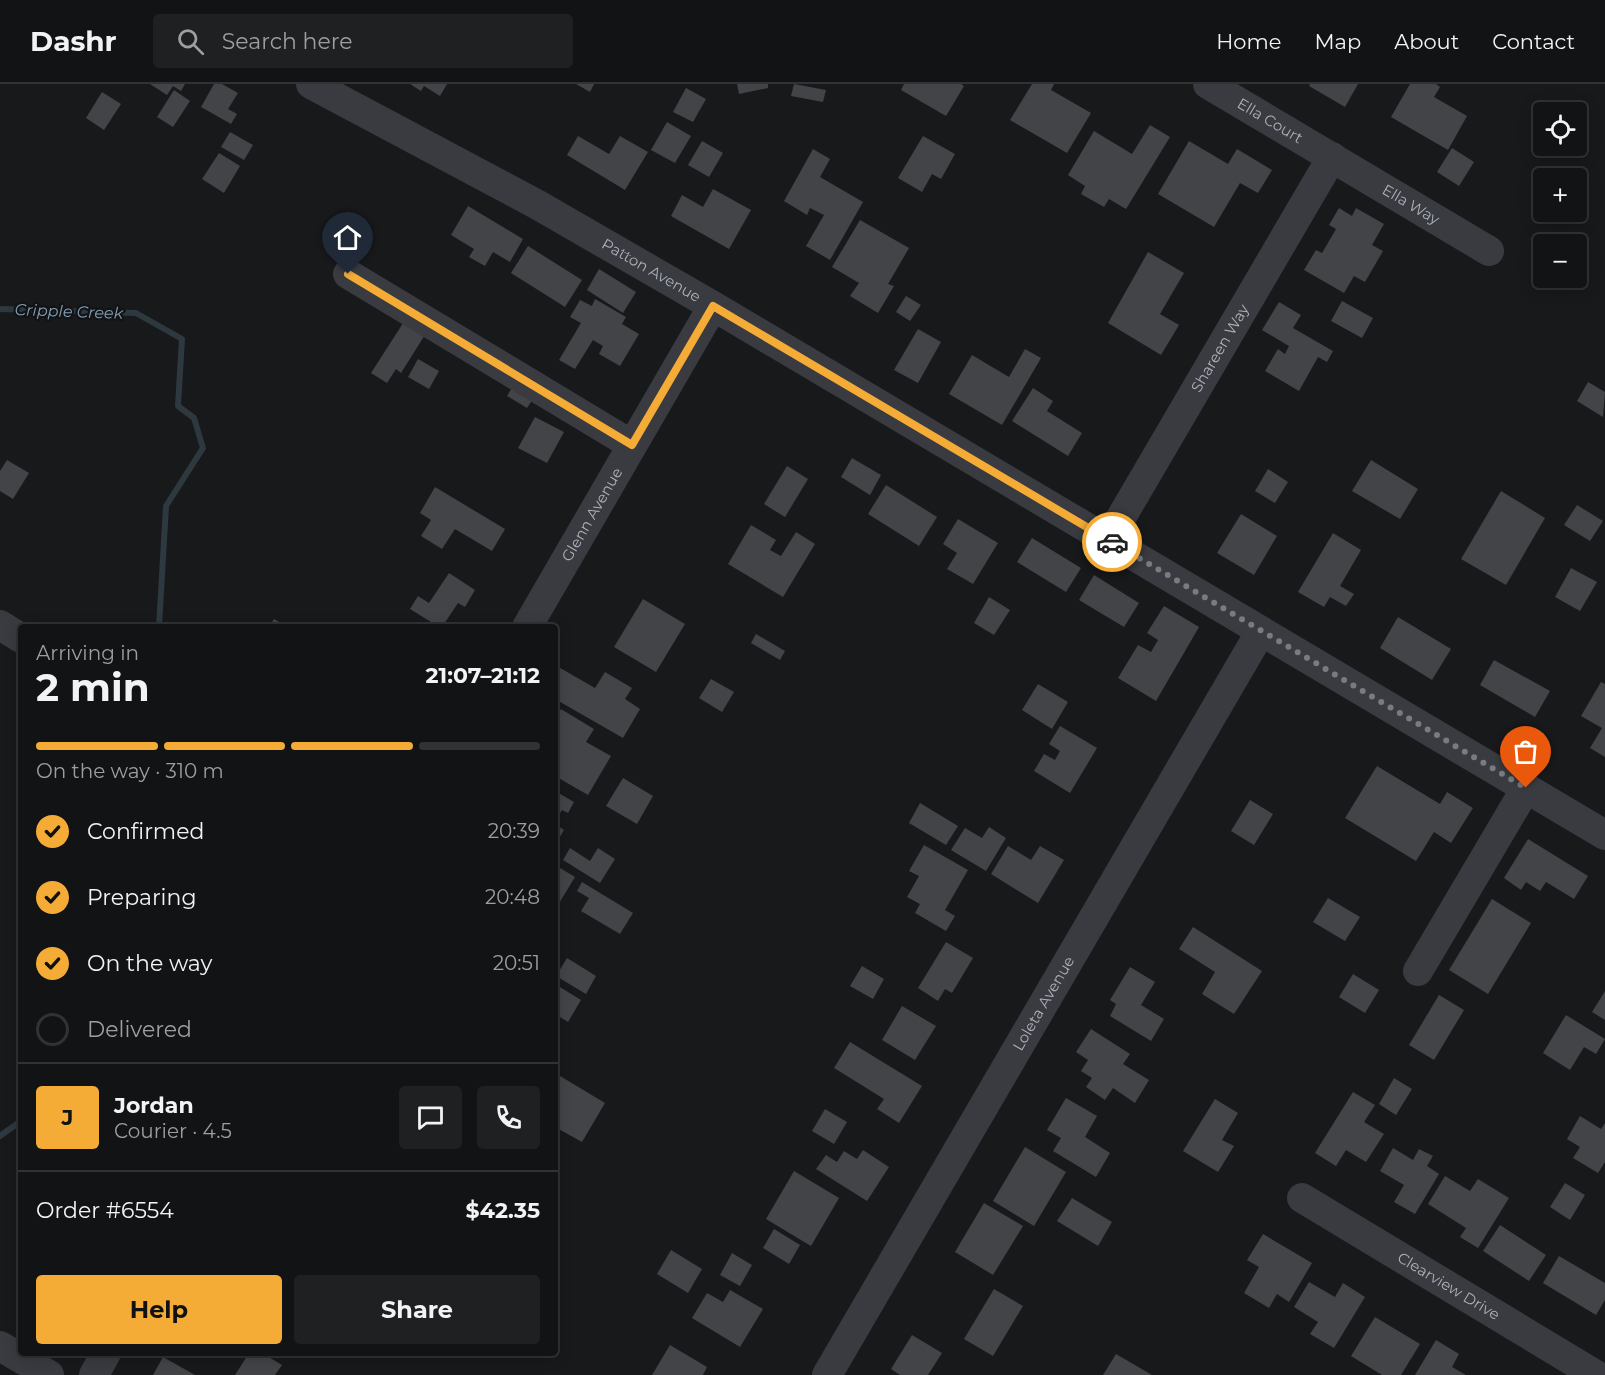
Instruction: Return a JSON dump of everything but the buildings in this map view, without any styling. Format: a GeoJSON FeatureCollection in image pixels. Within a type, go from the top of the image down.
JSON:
{"type":"FeatureCollection","features":[{"type":"Feature","properties":{"kind":"street","name":"Patton Avenue"},"geometry":{"type":"LineString","coordinates":[[311,84],[537,205],[713,306],[1605,835]]}},
{"type":"Feature","properties":{"kind":"street","name":"Ella Court"},"geometry":{"type":"LineString","coordinates":[[1208,84],[1332,157]]}},
{"type":"Feature","properties":{"kind":"street","name":"Ella Way"},"geometry":{"type":"LineString","coordinates":[[1332,157],[1489,251]]}},
{"type":"Feature","properties":{"kind":"street","name":"Shareen Way"},"geometry":{"type":"LineString","coordinates":[[1108,540],[1332,157]]}},
{"type":"Feature","properties":{"kind":"street"},"geometry":{"type":"LineString","coordinates":[[348,274],[632,445]]}},
{"type":"Feature","properties":{"kind":"street","name":"Glenn Avenue"},"geometry":{"type":"LineString","coordinates":[[529,624],[713,306]]}},
{"type":"Feature","properties":{"kind":"street"},"geometry":{"type":"LineString","coordinates":[[0,625],[18,636]]}},
{"type":"Feature","properties":{"kind":"street","name":"Loleta Avenue"},"geometry":{"type":"LineString","coordinates":[[827,1375],[1261,631]]}},
{"type":"Feature","properties":{"kind":"street"},"geometry":{"type":"LineString","coordinates":[[1418,971],[1526,788]]}},
{"type":"Feature","properties":{"kind":"street","name":"Clearview Drive"},"geometry":{"type":"LineString","coordinates":[[1302,1198],[1596,1375]]}},
{"type":"Feature","properties":{"kind":"street"},"geometry":{"type":"LineString","coordinates":[[0,1346],[49,1375]]}},
{"type":"Feature","properties":{"kind":"street"},"geometry":{"type":"LineString","coordinates":[[94,1375],[104,1356]]}},
{"type":"Feature","properties":{"kind":"waterway","name":"Cripple Creek"},"geometry":{"type":"LineString","coordinates":[[0,309],[136,313],[182,339],[178,406],[194,418],[203,448],[166,506],[159,624]]}},
{"type":"Feature","properties":{"kind":"waterway","name":"Cripple Creek"},"geometry":{"type":"LineString","coordinates":[[0,1136],[18,1123]]}},
{"type":"Feature","properties":{"kind":"way so far"},"geometry":{"type":"LineString","coordinates":[[1112,542],[1526,788]]}},
{"type":"Feature","properties":{"kind":"route"},"geometry":{"type":"LineString","coordinates":[[348,274],[632,445],[713,306],[1112,542]]}}]}
